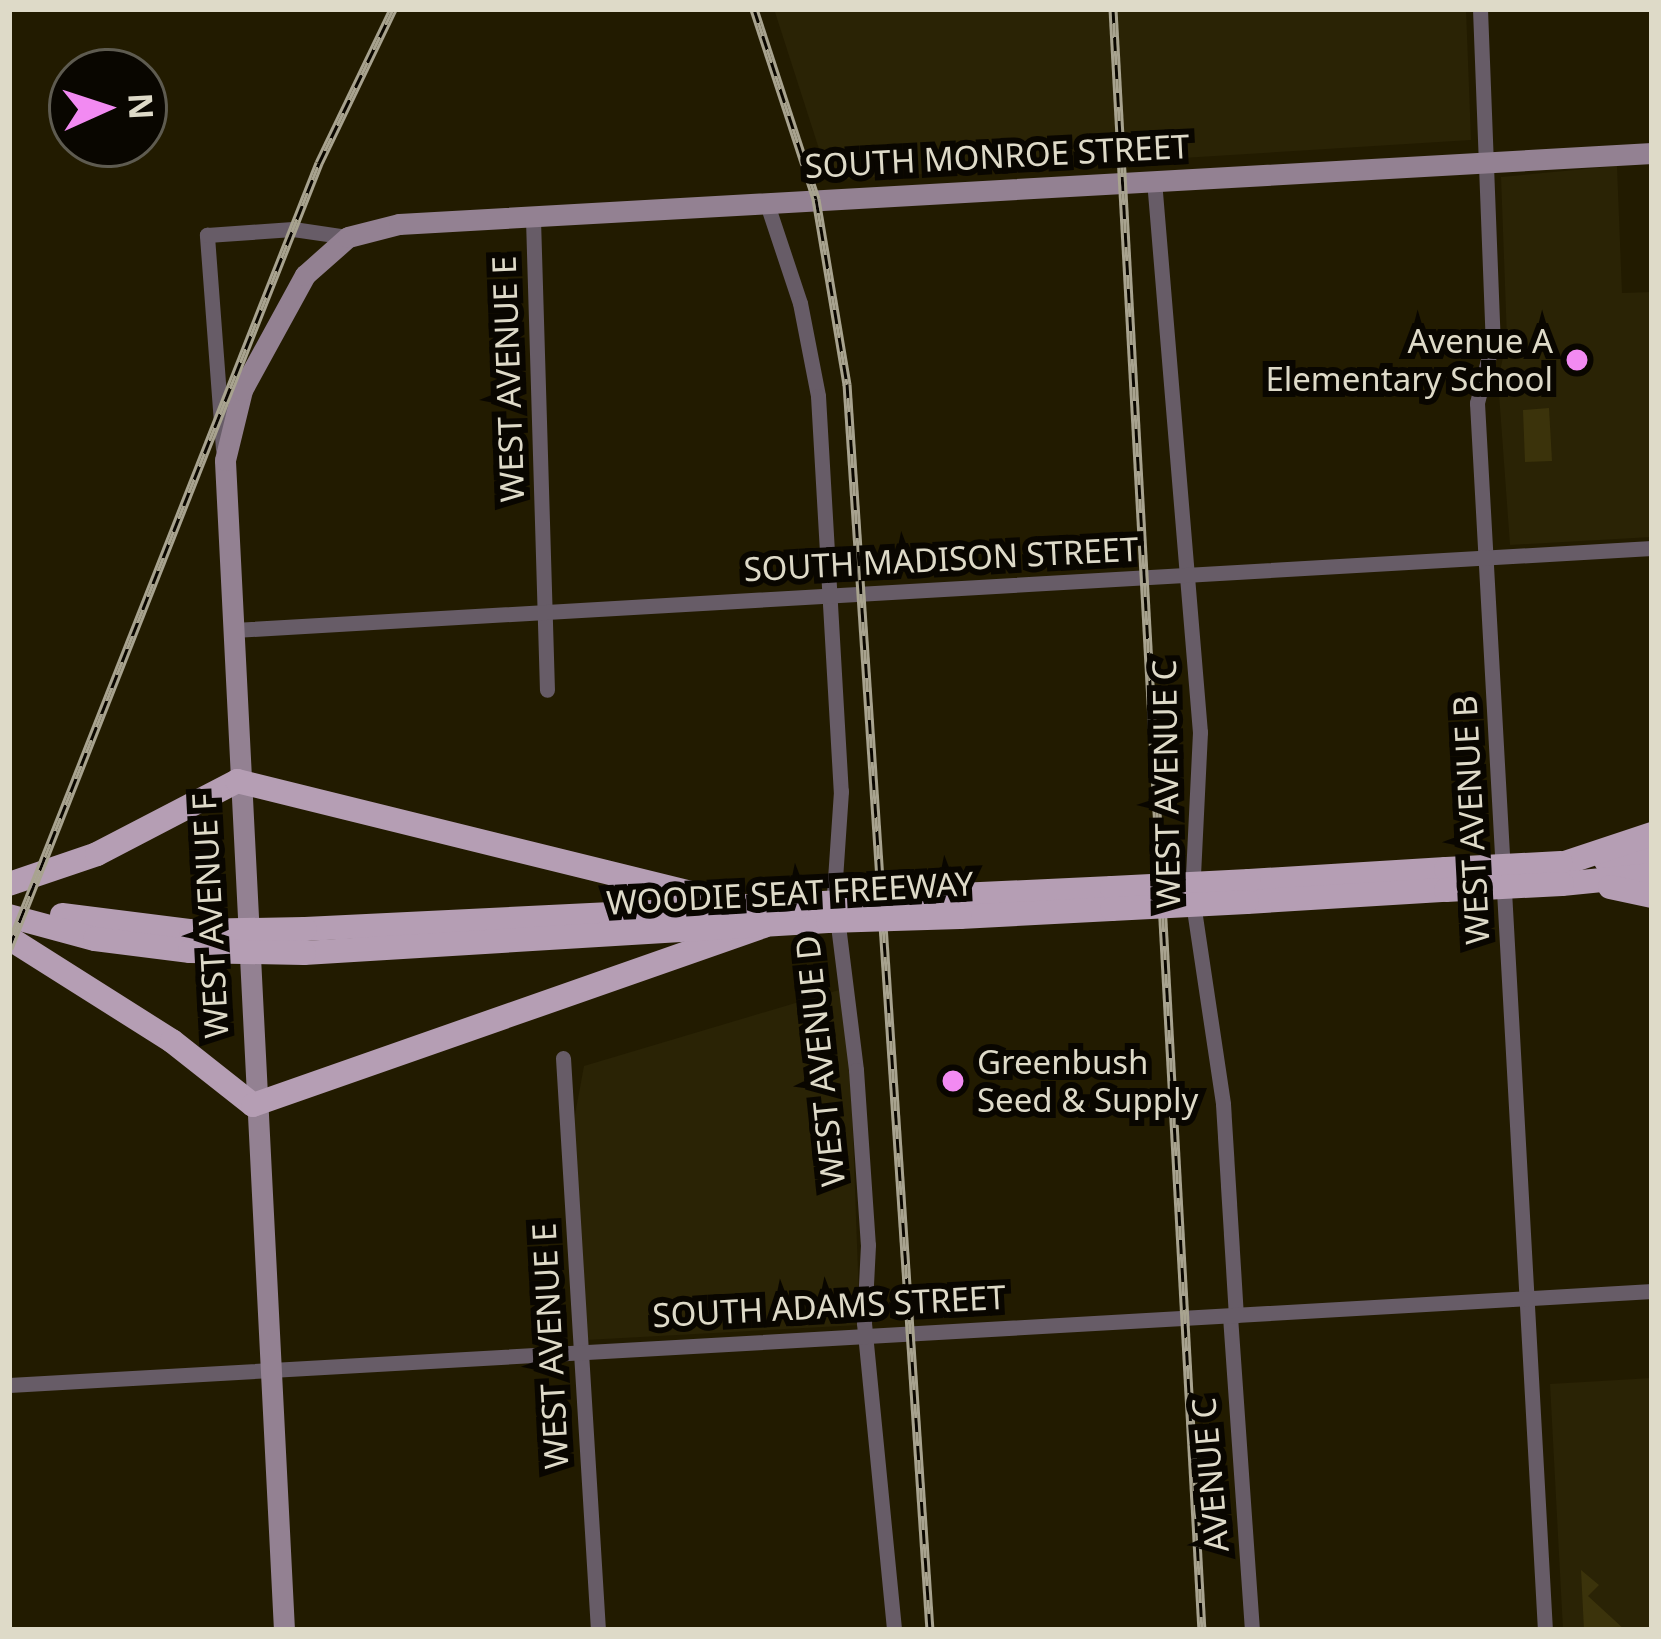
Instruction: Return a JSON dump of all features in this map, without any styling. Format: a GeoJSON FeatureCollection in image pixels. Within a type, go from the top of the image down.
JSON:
{"type":"FeatureCollection","features":[{"type":"Feature","properties":{"kind":"main road"},"geometry":{"type":"LineString","coordinates":[[9,884],[97,854],[237,781],[756,916]]}},
{"type":"Feature","properties":{"kind":"main road"},"geometry":{"type":"LineString","coordinates":[[1567,874],[1652,834]]}},
{"type":"Feature","properties":{"kind":"main road"},"geometry":{"type":"LineString","coordinates":[[1567,874],[1652,858]]}},
{"type":"Feature","properties":{"kind":"main road"},"geometry":{"type":"LineString","coordinates":[[1567,874],[1652,875]]}},
{"type":"Feature","properties":{"kind":"main road"},"geometry":{"type":"LineString","coordinates":[[1567,874],[1652,896]]}},
{"type":"Feature","properties":{"kind":"main road","name":"WOODIE SEAT FREEWAY"},"geometry":{"type":"LineString","coordinates":[[9,916],[95,939],[304,941],[1567,874]]}},
{"type":"Feature","properties":{"kind":"main road","name":"WOODIE SEAT FREEWAY"},"geometry":{"type":"LineString","coordinates":[[9,904],[190,941]]}},
{"type":"Feature","properties":{"kind":"main road"},"geometry":{"type":"LineString","coordinates":[[9,938],[172,1041],[253,1105],[756,916]]}},
{"type":"Feature","properties":{"kind":"street","name":"WEST AVENUE B"},"geometry":{"type":"LineString","coordinates":[[1480,9],[1493,340],[1477,403],[1545,1630]]}},
{"type":"Feature","properties":{"kind":"street","name":"SOUTH MONROE STREET"},"geometry":{"type":"LineString","coordinates":[[349,237],[399,224],[1652,153]]}},
{"type":"Feature","properties":{"kind":"street","name":"WEST AVENUE C"},"geometry":{"type":"LineString","coordinates":[[1154,180],[1200,732],[1192,896],[1223,1104],[1233,1316]]}},
{"type":"Feature","properties":{"kind":"street","name":"WEST AVENUE D"},"geometry":{"type":"LineString","coordinates":[[767,204],[800,302],[818,396],[841,791],[834,893],[856,1070],[867,1334],[894,1630]]}},
{"type":"Feature","properties":{"kind":"street","name":"WEST AVENUE E"},"geometry":{"type":"LineString","coordinates":[[533,219],[548,689]]}},
{"type":"Feature","properties":{"kind":"street"},"geometry":{"type":"LineString","coordinates":[[225,460],[208,235],[293,229],[349,237]]}},
{"type":"Feature","properties":{"kind":"street","name":"WEST AVENUE F"},"geometry":{"type":"LineString","coordinates":[[284,1630],[253,1105],[225,460],[242,390],[273,325],[305,275],[349,237]]}},
{"type":"Feature","properties":{"kind":"street","name":"SOUTH MADISON STREET"},"geometry":{"type":"LineString","coordinates":[[234,630],[1652,548]]}},
{"type":"Feature","properties":{"kind":"street","name":"WEST AVENUE E"},"geometry":{"type":"LineString","coordinates":[[563,1058],[598,1630]]}},
{"type":"Feature","properties":{"kind":"street","name":"SOUTH ADAMS STREET"},"geometry":{"type":"LineString","coordinates":[[9,1384],[1652,1291]]}},
{"type":"Feature","properties":{"kind":"street","name":"AVENUE C"},"geometry":{"type":"LineString","coordinates":[[1233,1316],[1252,1630]]}},
{"type":"Feature","properties":{"kind":"shaded area"},"geometry":{"type":"Polygon","coordinates":[[[774,9],[1466,9],[1471,140],[829,180],[774,9]]]}},
{"type":"Feature","properties":{"kind":"shaded area","name":"Avenue A Elementary School"},"geometry":{"type":"Polygon","coordinates":[[[1617,166],[1622,293],[1652,292],[1652,537],[1510,545],[1498,380],[1507,339],[1501,177],[1617,166]]]}},
{"type":"Feature","properties":{"kind":"shaded area"},"geometry":{"type":"Polygon","coordinates":[[[1549,408],[1552,461],[1525,462],[1523,410],[1549,408]]]}},
{"type":"Feature","properties":{"kind":"shaded area"},"geometry":{"type":"Polygon","coordinates":[[[839,990],[850,1054],[860,1325],[586,1340],[574,1120],[584,1066],[839,990]]]}},
{"type":"Feature","properties":{"kind":"shaded area"},"geometry":{"type":"Polygon","coordinates":[[[1652,1378],[1652,1630],[1563,1630],[1550,1384],[1652,1378]]]}},
{"type":"Feature","properties":{"kind":"shaded area"},"geometry":{"type":"Polygon","coordinates":[[[1581,1570],[1599,1585],[1588,1596],[1625,1630],[1584,1630],[1581,1570]]]}},
{"type":"Feature","properties":{"kind":"railway"},"geometry":{"type":"LineString","coordinates":[[9,948],[319,163],[393,9]]}},
{"type":"Feature","properties":{"kind":"railway"},"geometry":{"type":"LineString","coordinates":[[754,9],[816,199],[847,384],[930,1630]]}},
{"type":"Feature","properties":{"kind":"railway"},"geometry":{"type":"LineString","coordinates":[[1113,9],[1202,1630]]}},
{"type":"Feature","properties":{"kind":"place","name":"Avenue A Elementary School"},"geometry":{"type":"Point","coordinates":[1577,360]}},
{"type":"Feature","properties":{"kind":"place","name":"Greenbush Seed & Supply"},"geometry":{"type":"Point","coordinates":[953,1081]}}]}
